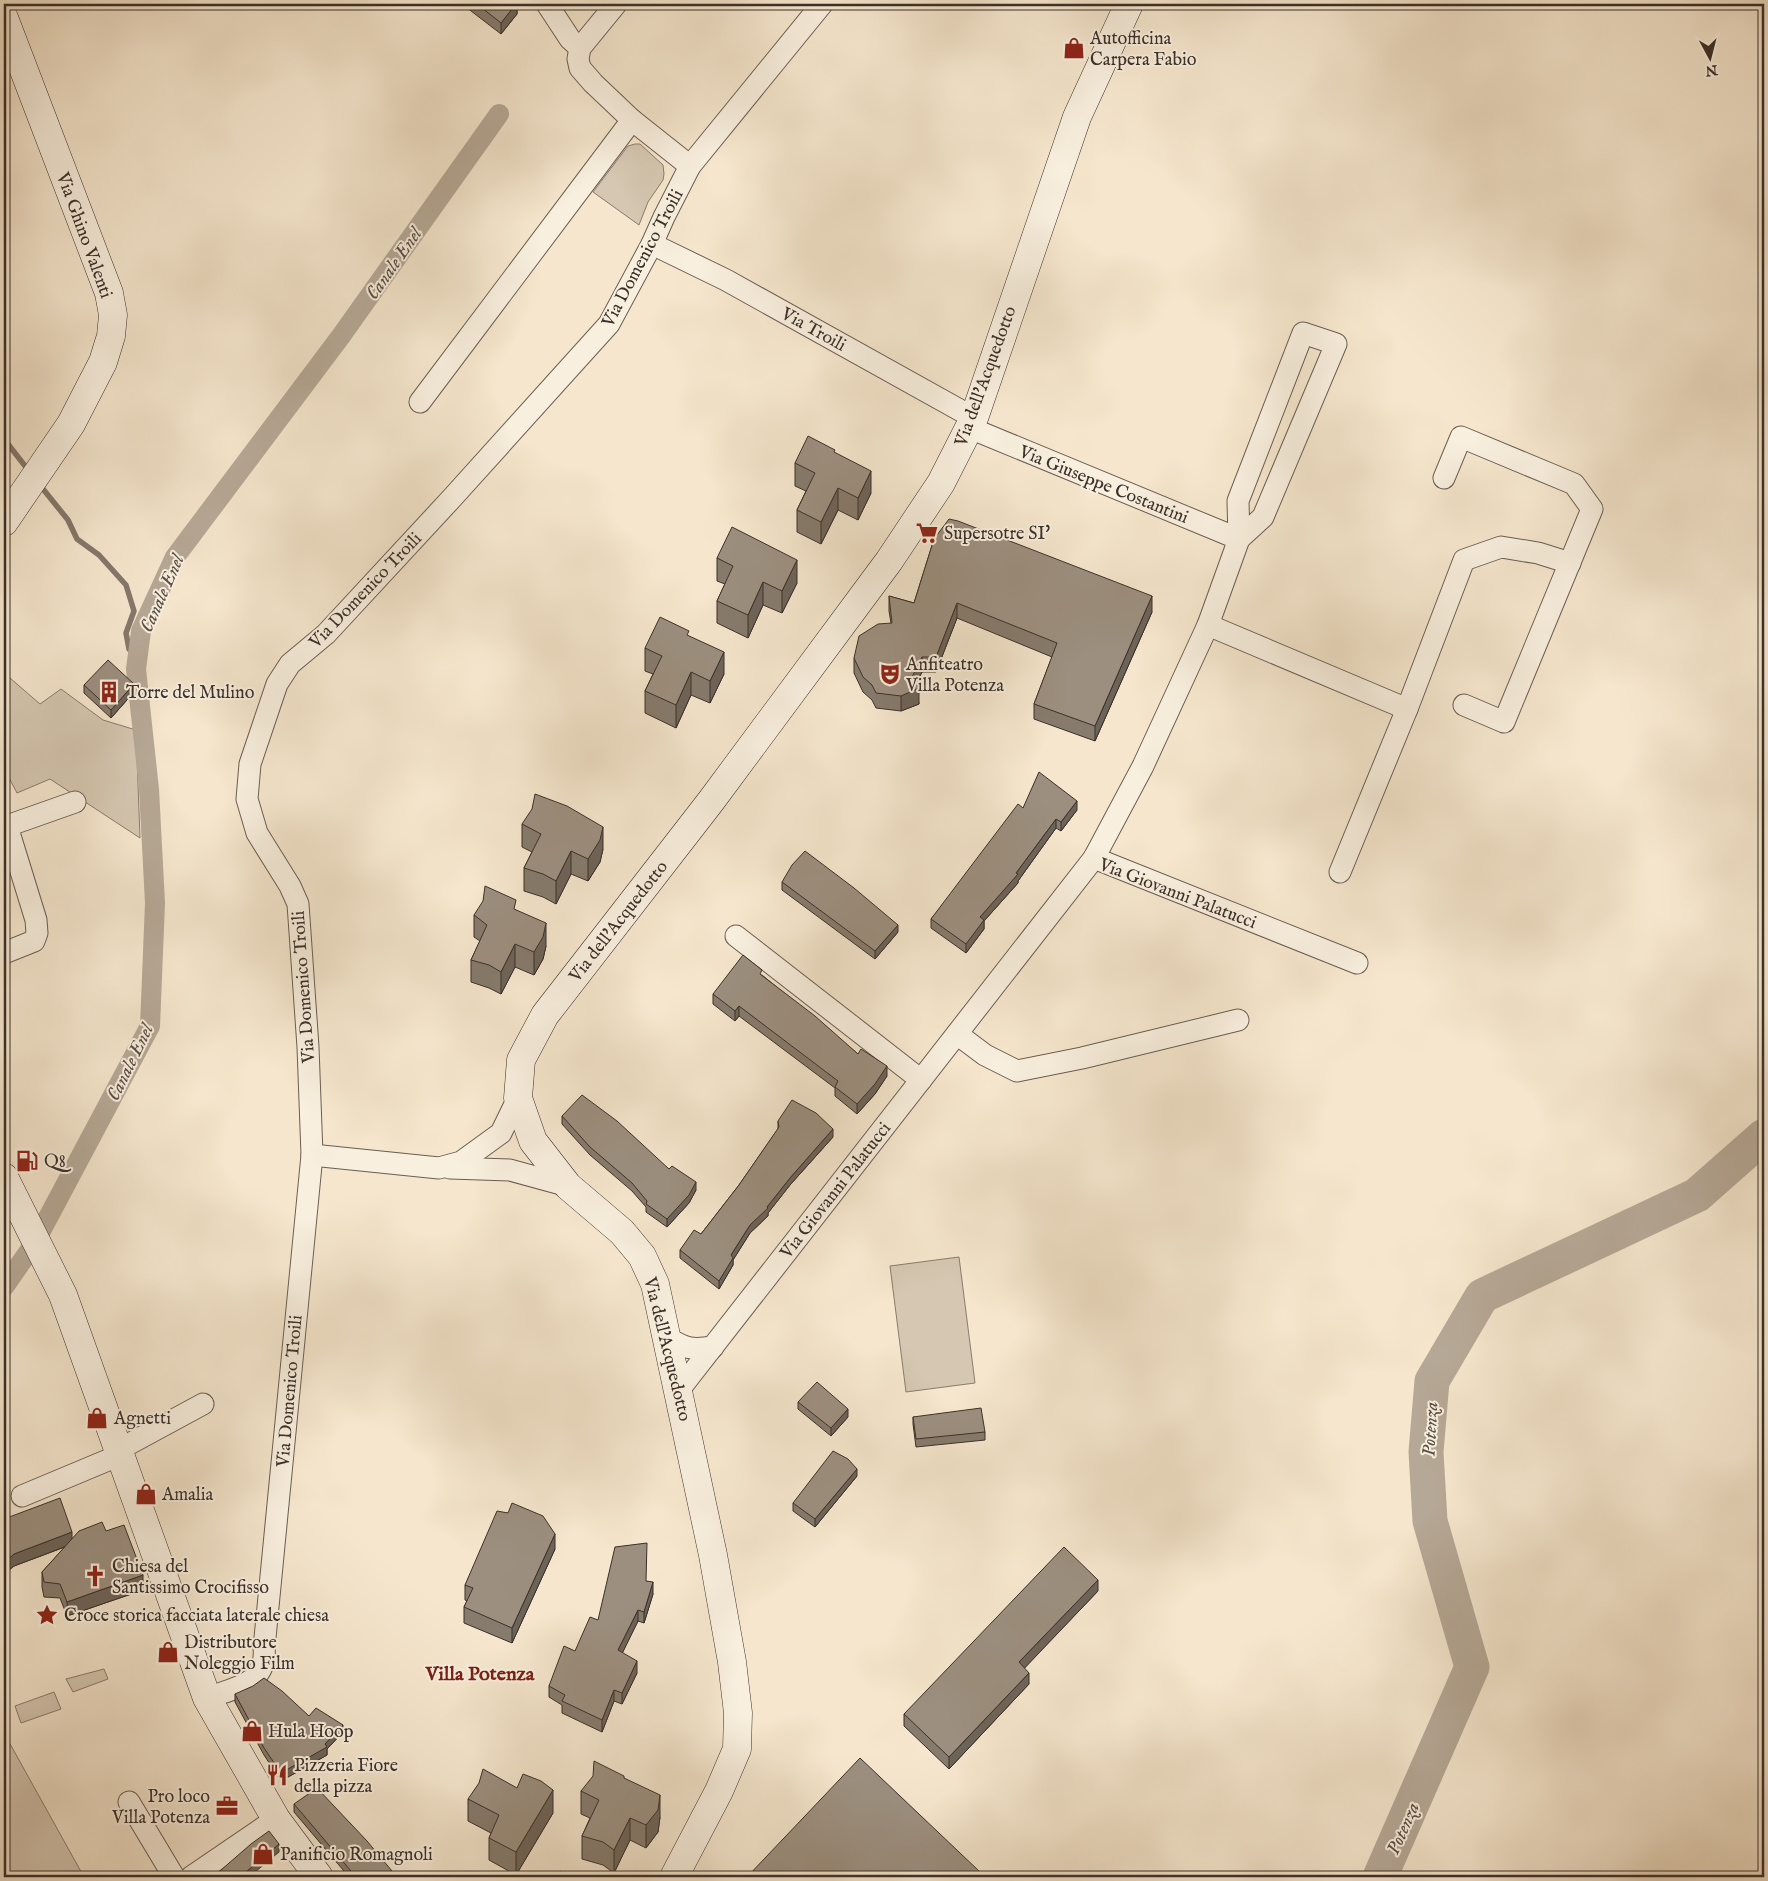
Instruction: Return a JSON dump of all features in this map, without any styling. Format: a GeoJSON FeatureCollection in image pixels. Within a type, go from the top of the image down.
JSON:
{"type":"FeatureCollection","features":[{"type":"Feature","properties":{"kind":"street"},"geometry":{"type":"LineString","coordinates":[[547,4],[570,39],[580,48]]}},
{"type":"Feature","properties":{"kind":"street"},"geometry":{"type":"LineString","coordinates":[[616,4],[580,48],[578,59],[580,68],[632,120],[690,166]]}},
{"type":"Feature","properties":{"kind":"street","name":"Via Domenico Troili"},"geometry":{"type":"LineString","coordinates":[[207,1698],[246,1684],[257,1677],[265,1656],[264,1648],[312,1155],[308,1047],[298,904],[290,886],[257,833],[247,799],[250,764],[277,684],[290,664],[326,634],[609,324],[652,244],[690,166],[822,4]]}},
{"type":"Feature","properties":{"kind":"street","name":"Via dell'Acquedotto"},"geometry":{"type":"LineString","coordinates":[[674,1877],[719,1791],[736,1749],[738,1713],[732,1662],[713,1555],[656,1284],[642,1256],[622,1232],[568,1186],[533,1141],[518,1098],[521,1060],[545,1015],[711,801],[889,561],[942,483],[972,423],[1077,116],[1129,4]]}},
{"type":"Feature","properties":{"kind":"street","name":"Via Ghino Valenti"},"geometry":{"type":"LineString","coordinates":[[4,18],[108,293],[113,316],[111,336],[103,362],[71,424],[4,522]]}},
{"type":"Feature","properties":{"kind":"street"},"geometry":{"type":"LineString","coordinates":[[420,402],[632,120]]}},
{"type":"Feature","properties":{"kind":"street","name":"Via Troili"},"geometry":{"type":"LineString","coordinates":[[652,244],[726,280],[972,423]]}},
{"type":"Feature","properties":{"kind":"street"},"geometry":{"type":"LineString","coordinates":[[1094,858],[1143,766],[1208,625],[1239,539],[1238,501],[1303,333],[1336,344],[1263,517],[1239,539]]}},
{"type":"Feature","properties":{"kind":"street","name":"Via Giuseppe Costantini"},"geometry":{"type":"LineString","coordinates":[[972,423],[1239,539]]}},
{"type":"Feature","properties":{"kind":"street"},"geometry":{"type":"LineString","coordinates":[[1444,478],[1460,437],[1574,484],[1592,509],[1504,722],[1464,705]]}},
{"type":"Feature","properties":{"kind":"street"},"geometry":{"type":"LineString","coordinates":[[1340,872],[1407,710],[1464,560],[1501,547],[1538,553],[1570,563]]}},
{"type":"Feature","properties":{"kind":"street"},"geometry":{"type":"LineString","coordinates":[[1208,625],[1407,710]]}},
{"type":"Feature","properties":{"kind":"street"},"geometry":{"type":"LineString","coordinates":[[4,953],[34,941],[37,933],[36,920],[7,826],[75,802]]}},
{"type":"Feature","properties":{"kind":"street","name":"Via Giovanni Palatucci"},"geometry":{"type":"LineString","coordinates":[[679,1390],[1094,858],[1357,963]]}},
{"type":"Feature","properties":{"kind":"street"},"geometry":{"type":"LineString","coordinates":[[736,936],[921,1080]]}},
{"type":"Feature","properties":{"kind":"street"},"geometry":{"type":"LineString","coordinates":[[957,1034],[985,1055],[1017,1071],[1082,1058],[1238,1020]]}},
{"type":"Feature","properties":{"kind":"street"},"geometry":{"type":"LineString","coordinates":[[439,1168],[462,1162],[482,1149],[501,1133],[518,1098]]}},
{"type":"Feature","properties":{"kind":"street"},"geometry":{"type":"LineString","coordinates":[[312,1155],[439,1168],[510,1170],[568,1186]]}},
{"type":"Feature","properties":{"kind":"street"},"geometry":{"type":"LineString","coordinates":[[4,1178],[47,1261],[66,1304],[207,1698],[276,1819],[319,1877]]}},
{"type":"Feature","properties":{"kind":"street"},"geometry":{"type":"LineString","coordinates":[[668,1338],[681,1346],[693,1350],[713,1347]]}},
{"type":"Feature","properties":{"kind":"street"},"geometry":{"type":"LineString","coordinates":[[22,1496],[119,1452],[203,1404]]}},
{"type":"Feature","properties":{"kind":"street"},"geometry":{"type":"LineString","coordinates":[[129,1802],[174,1877]]}},
{"type":"Feature","properties":{"kind":"street"},"geometry":{"type":"LineString","coordinates":[[191,1877],[276,1819]]}},
{"type":"Feature","properties":{"kind":"shaded area"},"geometry":{"type":"Polygon","coordinates":[[[640,144],[663,165],[664,174],[663,180],[648,202],[639,225],[593,192],[628,146],[640,144]]]}},
{"type":"Feature","properties":{"kind":"shaded area"},"geometry":{"type":"Polygon","coordinates":[[[10,678],[40,704],[61,689],[103,720],[136,730],[140,838],[50,779],[17,793],[6,772],[4,773],[4,682],[10,678]]]}},
{"type":"Feature","properties":{"kind":"shaded area"},"geometry":{"type":"Polygon","coordinates":[[[959,1257],[975,1383],[906,1392],[890,1266],[959,1257]]]}},
{"type":"Feature","properties":{"kind":"shaded area"},"geometry":{"type":"Polygon","coordinates":[[[104,1669],[108,1679],[73,1692],[66,1679],[104,1669]]]}},
{"type":"Feature","properties":{"kind":"shaded area"},"geometry":{"type":"Polygon","coordinates":[[[54,1692],[61,1709],[21,1723],[15,1706],[54,1692]]]}},
{"type":"Feature","properties":{"kind":"shaded area"},"geometry":{"type":"Polygon","coordinates":[[[4,1733],[84,1877],[4,1877],[4,1733]]]}},
{"type":"Feature","properties":{"kind":"building"},"geometry":{"type":"Polygon","coordinates":[[[477,4],[516,4],[501,23],[477,4]]]}},
{"type":"Feature","properties":{"kind":"building"},"geometry":{"type":"Polygon","coordinates":[[[808,436],[871,471],[858,498],[838,488],[821,522],[797,510],[815,473],[795,463],[808,436]]]}},
{"type":"Feature","properties":{"kind":"building"},"geometry":{"type":"Polygon","coordinates":[[[949,519],[1152,596],[1095,726],[1034,704],[1057,643],[957,603],[936,657],[922,657],[912,677],[919,688],[901,696],[876,693],[872,685],[863,677],[854,658],[859,636],[878,624],[892,623],[889,596],[914,603],[934,539],[949,519]]]}},
{"type":"Feature","properties":{"kind":"building"},"geometry":{"type":"Polygon","coordinates":[[[732,527],[797,560],[782,591],[763,582],[748,615],[717,601],[733,566],[717,558],[732,527]]]}},
{"type":"Feature","properties":{"kind":"building"},"geometry":{"type":"Polygon","coordinates":[[[660,617],[689,631],[687,635],[724,652],[710,681],[691,672],[676,705],[645,691],[662,656],[645,648],[660,617]]]}},
{"type":"Feature","properties":{"kind":"building","name":"Torre del Mulino"},"geometry":{"type":"Polygon","coordinates":[[[108,660],[134,684],[111,710],[84,685],[108,660]]]}},
{"type":"Feature","properties":{"kind":"building"},"geometry":{"type":"Polygon","coordinates":[[[1039,772],[1077,801],[1061,822],[1056,819],[1016,873],[1018,874],[980,917],[984,920],[966,944],[931,919],[1018,804],[1023,808],[1039,772]]]}},
{"type":"Feature","properties":{"kind":"building"},"geometry":{"type":"Polygon","coordinates":[[[535,794],[567,806],[603,827],[600,840],[588,859],[571,851],[556,881],[543,874],[524,868],[541,834],[522,824],[532,809],[535,794]]]}},
{"type":"Feature","properties":{"kind":"building"},"geometry":{"type":"Polygon","coordinates":[[[805,851],[854,888],[898,925],[875,951],[782,882],[792,865],[805,851]]]}},
{"type":"Feature","properties":{"kind":"building"},"geometry":{"type":"Polygon","coordinates":[[[485,886],[516,900],[514,909],[546,923],[543,937],[534,952],[515,944],[501,972],[489,965],[471,960],[487,925],[474,915],[483,901],[485,886]]]}},
{"type":"Feature","properties":{"kind":"building"},"geometry":{"type":"Polygon","coordinates":[[[743,955],[762,970],[760,974],[815,1016],[858,1054],[861,1049],[887,1066],[875,1084],[857,1104],[835,1087],[838,1081],[739,1006],[735,1011],[713,994],[743,955]]]}},
{"type":"Feature","properties":{"kind":"building"},"geometry":{"type":"Polygon","coordinates":[[[582,1095],[617,1121],[669,1169],[672,1166],[696,1182],[689,1195],[667,1219],[646,1204],[647,1201],[632,1183],[590,1147],[562,1116],[582,1095]]]}},
{"type":"Feature","properties":{"kind":"building"},"geometry":{"type":"Polygon","coordinates":[[[792,1100],[816,1113],[833,1129],[790,1178],[768,1208],[750,1225],[731,1255],[733,1258],[719,1281],[680,1250],[694,1230],[701,1234],[739,1185],[779,1127],[778,1121],[792,1100]]]}},
{"type":"Feature","properties":{"kind":"building"},"geometry":{"type":"Polygon","coordinates":[[[817,1382],[848,1409],[831,1428],[798,1402],[817,1382]]]}},
{"type":"Feature","properties":{"kind":"building"},"geometry":{"type":"Polygon","coordinates":[[[981,1408],[985,1432],[916,1439],[913,1417],[981,1408]]]}},
{"type":"Feature","properties":{"kind":"building"},"geometry":{"type":"Polygon","coordinates":[[[833,1451],[848,1459],[857,1469],[815,1519],[793,1503],[833,1451]]]}},
{"type":"Feature","properties":{"kind":"building"},"geometry":{"type":"Polygon","coordinates":[[[60,1498],[72,1532],[14,1554],[4,1563],[4,1519],[60,1498]]]}},
{"type":"Feature","properties":{"kind":"building"},"geometry":{"type":"Polygon","coordinates":[[[512,1503],[543,1516],[555,1534],[512,1628],[464,1607],[473,1588],[465,1585],[497,1511],[508,1513],[512,1503]]]}},
{"type":"Feature","properties":{"kind":"building","name":"Chiesa del Santissimo Crocifisso"},"geometry":{"type":"Polygon","coordinates":[[[102,1522],[106,1531],[124,1525],[143,1575],[67,1602],[60,1584],[44,1582],[42,1572],[79,1531],[102,1522]]]}},
{"type":"Feature","properties":{"kind":"building"},"geometry":{"type":"Polygon","coordinates":[[[647,1543],[646,1581],[653,1582],[644,1612],[638,1610],[618,1650],[637,1661],[622,1693],[614,1690],[602,1720],[562,1701],[565,1695],[549,1686],[564,1646],[575,1651],[590,1617],[598,1620],[615,1547],[647,1543]]]}},
{"type":"Feature","properties":{"kind":"building"},"geometry":{"type":"Polygon","coordinates":[[[1064,1547],[1098,1580],[1019,1662],[1029,1673],[949,1757],[904,1714],[1064,1547]]]}},
{"type":"Feature","properties":{"kind":"building"},"geometry":{"type":"Polygon","coordinates":[[[264,1678],[282,1691],[309,1716],[316,1708],[343,1725],[325,1744],[327,1747],[281,1773],[264,1748],[235,1694],[253,1686],[264,1678]]]}},
{"type":"Feature","properties":{"kind":"building"},"geometry":{"type":"Polygon","coordinates":[[[860,1758],[979,1871],[973,1877],[747,1877],[860,1758]]]}},
{"type":"Feature","properties":{"kind":"building"},"geometry":{"type":"Polygon","coordinates":[[[594,1761],[660,1795],[658,1810],[646,1825],[630,1818],[614,1850],[603,1842],[582,1836],[599,1800],[581,1791],[593,1776],[594,1761]]]}},
{"type":"Feature","properties":{"kind":"building"},"geometry":{"type":"Polygon","coordinates":[[[483,1769],[517,1788],[523,1774],[541,1781],[553,1790],[516,1852],[489,1838],[499,1815],[468,1799],[479,1783],[483,1769]]]}},
{"type":"Feature","properties":{"kind":"building"},"geometry":{"type":"Polygon","coordinates":[[[317,1788],[367,1841],[397,1877],[356,1877],[294,1804],[317,1788]]]}},
{"type":"Feature","properties":{"kind":"building"},"geometry":{"type":"Polygon","coordinates":[[[269,1831],[279,1844],[240,1877],[213,1877],[251,1844],[269,1831]]]}},
{"type":"Feature","properties":{"kind":"building"},"geometry":{"type":"Polygon","coordinates":[[[560,1871],[572,1877],[556,1877],[560,1871]]]}},
{"type":"Feature","properties":{"kind":"waterway","name":"Canale Enel"},"geometry":{"type":"LineString","coordinates":[[4,1287],[34,1244],[150,1026],[155,903],[149,789],[136,669],[141,631],[175,557],[341,336],[499,114]]}},
{"type":"Feature","properties":{"kind":"waterway"},"geometry":{"type":"LineString","coordinates":[[4,439],[29,471]]}},
{"type":"Feature","properties":{"kind":"waterway"},"geometry":{"type":"LineString","coordinates":[[39,484],[68,520],[77,539],[99,555],[126,585],[134,611],[126,633],[129,649],[138,656]]}},
{"type":"Feature","properties":{"kind":"waterway","name":"Potenza"},"geometry":{"type":"LineString","coordinates":[[1380,1877],[1472,1667],[1430,1521],[1426,1452],[1432,1381],[1482,1296],[1697,1195],[1764,1136]]}},
{"type":"Feature","properties":{"kind":"place","name":"Autofficina Carpera Fabio"},"geometry":{"type":"Point","coordinates":[1074,48]}},
{"type":"Feature","properties":{"kind":"place","name":"Supersotre SI'"},"geometry":{"type":"Point","coordinates":[927,533]}},
{"type":"Feature","properties":{"kind":"place","name":"Anfiteatro Villa Potenza"},"geometry":{"type":"Point","coordinates":[890,674]}},
{"type":"Feature","properties":{"kind":"place","name":"Torre del Mulino"},"geometry":{"type":"Point","coordinates":[109,692]}},
{"type":"Feature","properties":{"kind":"place","name":"Q8"},"geometry":{"type":"Point","coordinates":[27,1161]}},
{"type":"Feature","properties":{"kind":"place","name":"Agnetti"},"geometry":{"type":"Point","coordinates":[97,1418]}},
{"type":"Feature","properties":{"kind":"place","name":"Amalia"},"geometry":{"type":"Point","coordinates":[146,1494]}},
{"type":"Feature","properties":{"kind":"place","name":"Chiesa del Santissimo Crocifisso"},"geometry":{"type":"Point","coordinates":[95,1576]}},
{"type":"Feature","properties":{"kind":"place","name":"Croce storica facciata laterale chiesa"},"geometry":{"type":"Point","coordinates":[47,1615]}},
{"type":"Feature","properties":{"kind":"place","name":"Distributore Noleggio Film"},"geometry":{"type":"Point","coordinates":[168,1652]}},
{"type":"Feature","properties":{"kind":"place","name":"Hula Hoop"},"geometry":{"type":"Point","coordinates":[252,1731]}},
{"type":"Feature","properties":{"kind":"place","name":"Pizzeria Fiore della pizza"},"geometry":{"type":"Point","coordinates":[277,1775]}},
{"type":"Feature","properties":{"kind":"place","name":"Pro loco Villa Potenza"},"geometry":{"type":"Point","coordinates":[227,1806]}},
{"type":"Feature","properties":{"kind":"place","name":"Panificio Romagnoli"},"geometry":{"type":"Point","coordinates":[263,1854]}},
{"type":"Feature","properties":{"kind":"district","name":"Villa Potenza"},"geometry":{"type":"Point","coordinates":[480,1673]}}]}
